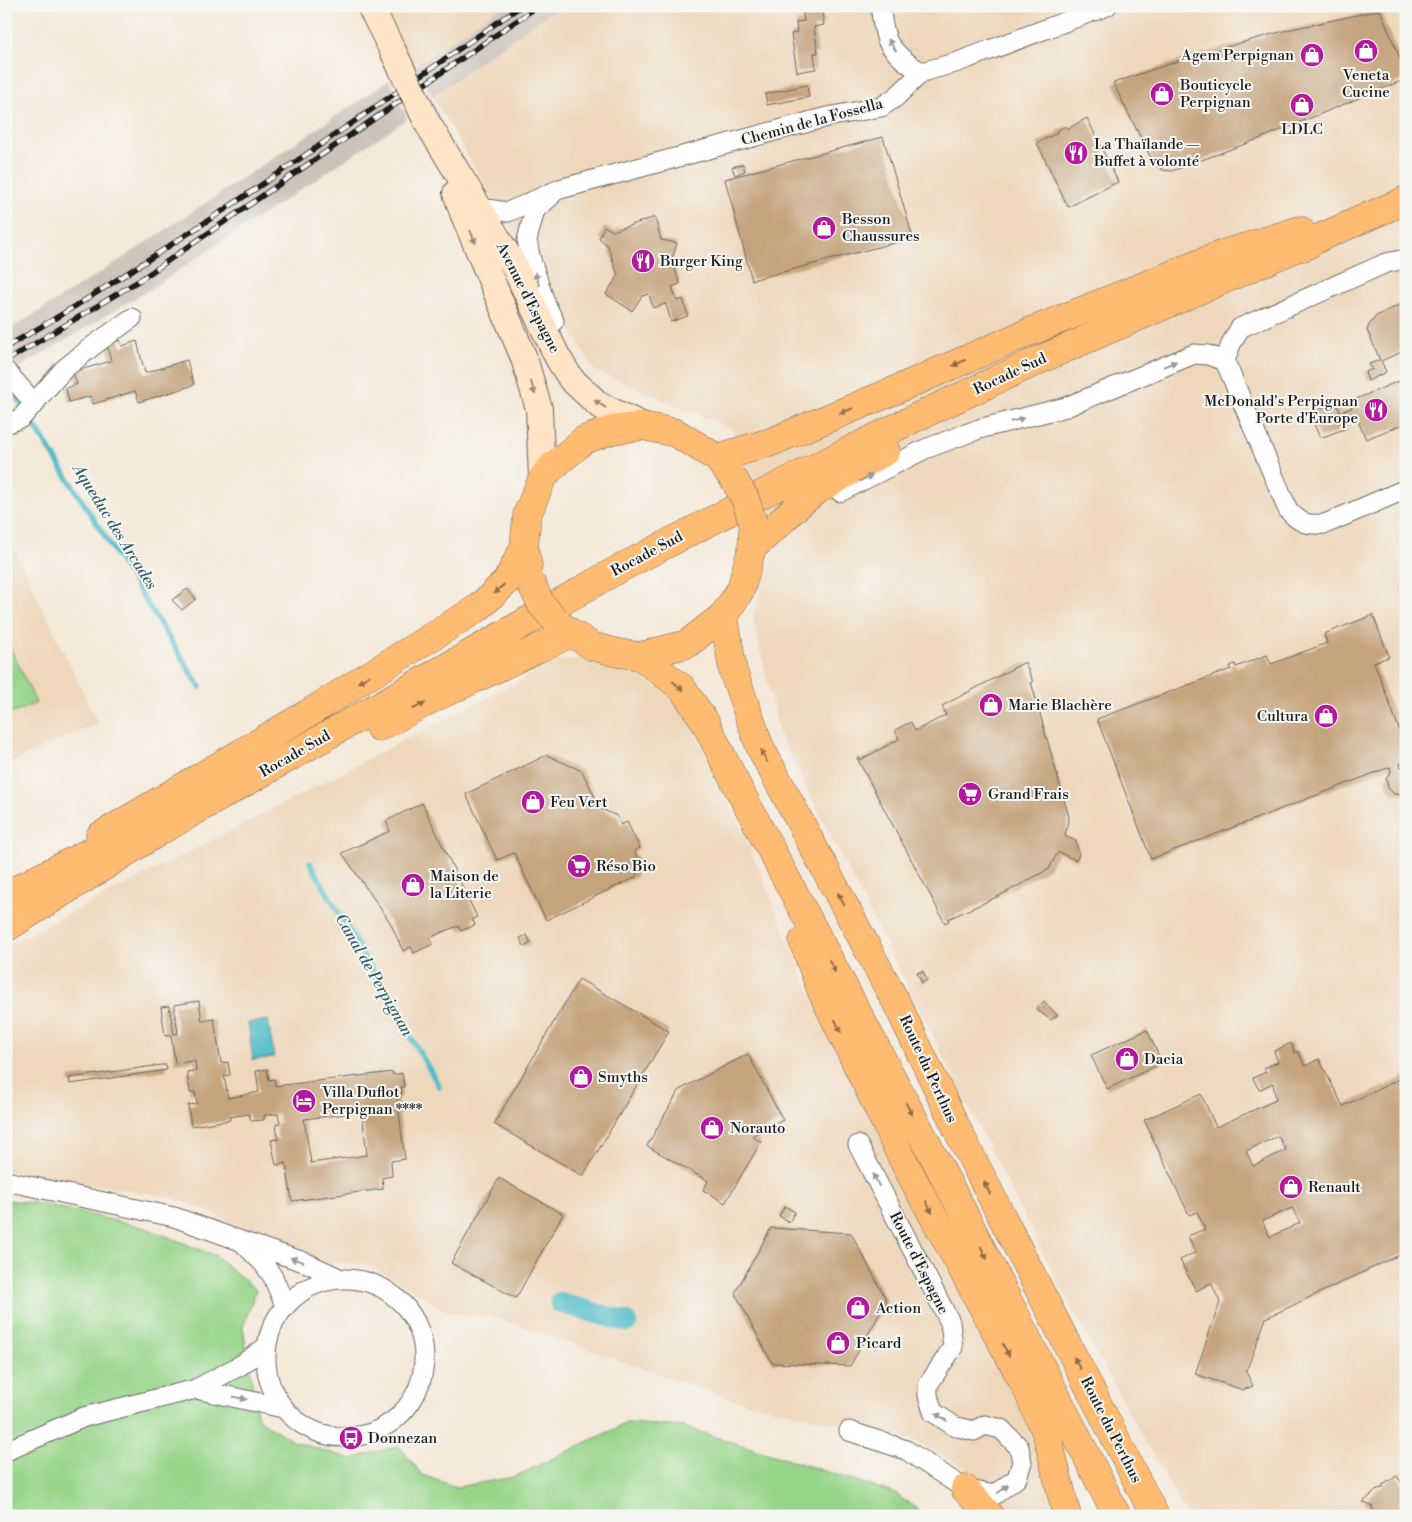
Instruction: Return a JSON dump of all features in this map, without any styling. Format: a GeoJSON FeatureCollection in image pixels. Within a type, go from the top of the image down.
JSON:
{"type":"FeatureCollection","features":[{"type":"Feature","properties":{"kind":"main road","name":"Avenue d'Espagne"},"geometry":{"type":"LineString","coordinates":[[382,22],[434,133],[463,213],[524,358],[539,409],[542,479]]}},
{"type":"Feature","properties":{"kind":"main road","name":"Avenue d'Espagne"},"geometry":{"type":"LineString","coordinates":[[434,133],[512,262],[558,358],[571,379],[599,405],[643,426]]}},
{"type":"Feature","properties":{"kind":"main road"},"geometry":{"type":"LineString","coordinates":[[752,535],[819,489],[898,443],[978,404],[1212,297],[1316,232],[1406,186]]}},
{"type":"Feature","properties":{"kind":"main road"},"geometry":{"type":"LineString","coordinates":[[725,467],[771,442],[1029,332],[1223,254],[1316,232],[1406,200]]}},
{"type":"Feature","properties":{"kind":"main road","name":"Rocade Sud"},"geometry":{"type":"LineString","coordinates":[[6,894],[155,819],[608,561],[912,405],[1032,348],[1316,232]]}},
{"type":"Feature","properties":{"kind":"main road","name":"Rocade Sud"},"geometry":{"type":"LineString","coordinates":[[6,929],[160,831],[632,562],[919,416],[1316,232]]}},
{"type":"Feature","properties":{"kind":"main road"},"geometry":{"type":"LineString","coordinates":[[643,426],[676,433],[725,467],[745,498],[752,535],[741,589],[724,615],[687,644],[640,656],[618,654],[592,646],[563,626],[541,604],[532,583],[524,548],[527,515],[542,479],[550,469],[584,440],[612,430],[643,426]]}},
{"type":"Feature","properties":{"kind":"main road","name":"Rocade Sud"},"geometry":{"type":"LineString","coordinates":[[6,894],[149,806],[307,714],[478,608],[506,582],[524,548]]}},
{"type":"Feature","properties":{"kind":"main road","name":"Route du Perthus"},"geometry":{"type":"LineString","coordinates":[[724,615],[733,672],[760,747],[897,1004],[960,1136],[1155,1516]]}},
{"type":"Feature","properties":{"kind":"main road","name":"Rocade Sud"},"geometry":{"type":"LineString","coordinates":[[6,929],[169,842],[344,745],[442,694],[563,626]]}},
{"type":"Feature","properties":{"kind":"main road"},"geometry":{"type":"LineString","coordinates":[[640,656],[682,688],[705,722],[762,834],[961,1208],[1117,1516]]}},
{"type":"Feature","properties":{"kind":"main road"},"geometry":{"type":"LineString","coordinates":[[762,834],[821,990],[905,1164],[1025,1385],[1047,1435],[1067,1516]]}},
{"type":"Feature","properties":{"kind":"main road"},"geometry":{"type":"LineString","coordinates":[[964,1489],[990,1516]]}},
{"type":"Feature","properties":{"kind":"street"},"geometry":{"type":"LineString","coordinates":[[880,6],[889,42],[904,59],[922,72]]}},
{"type":"Feature","properties":{"kind":"street","name":"Chemin de la Fossella"},"geometry":{"type":"LineString","coordinates":[[479,208],[508,212],[560,189],[827,118],[881,107],[896,97],[922,72],[958,62],[1107,6]]}},
{"type":"Feature","properties":{"kind":"street","name":"Chemin de la Fossella"},"geometry":{"type":"LineString","coordinates":[[558,358],[556,325],[546,305],[531,260],[527,240],[535,210],[560,189]]}},
{"type":"Feature","properties":{"kind":"street"},"geometry":{"type":"LineString","coordinates":[[1406,259],[1386,263],[1240,328],[1231,344],[1225,362],[1288,510],[1299,522],[1312,525],[1325,524],[1406,489]]}},
{"type":"Feature","properties":{"kind":"street"},"geometry":{"type":"LineString","coordinates":[[6,424],[21,418],[64,369],[94,344],[132,318]]}},
{"type":"Feature","properties":{"kind":"street"},"geometry":{"type":"LineString","coordinates":[[804,500],[834,494],[925,449],[979,429],[1066,407],[1194,354],[1208,355],[1225,362]]}},
{"type":"Feature","properties":{"kind":"street"},"geometry":{"type":"LineString","coordinates":[[6,372],[35,404]]}},
{"type":"Feature","properties":{"kind":"street","name":"Route d'Espagne"},"geometry":{"type":"LineString","coordinates":[[858,1145],[950,1322],[953,1347],[928,1385],[928,1396],[933,1412],[954,1426],[974,1431],[985,1425],[1001,1429],[1018,1447],[1022,1462],[1016,1478],[994,1495],[964,1489]]}},
{"type":"Feature","properties":{"kind":"street"},"geometry":{"type":"LineString","coordinates":[[6,1181],[174,1217],[307,1263],[341,1279]]}},
{"type":"Feature","properties":{"kind":"street"},"geometry":{"type":"LineString","coordinates":[[241,1241],[263,1263],[273,1277],[286,1306]]}},
{"type":"Feature","properties":{"kind":"street"},"geometry":{"type":"LineString","coordinates":[[341,1279],[360,1281],[378,1287],[395,1297],[413,1317],[422,1342],[423,1369],[420,1384],[414,1397],[398,1417],[376,1431],[351,1438],[326,1436],[302,1426],[283,1408],[272,1390],[266,1369],[266,1347],[273,1325],[286,1306],[302,1292],[320,1283],[341,1279]]}},
{"type":"Feature","properties":{"kind":"street"},"geometry":{"type":"LineString","coordinates":[[6,1451],[84,1417],[196,1389],[241,1365],[266,1347]]}},
{"type":"Feature","properties":{"kind":"street"},"geometry":{"type":"LineString","coordinates":[[196,1389],[283,1408]]}},
{"type":"Feature","properties":{"kind":"street"},"geometry":{"type":"LineString","coordinates":[[849,1431],[906,1450],[964,1489]]}},
{"type":"Feature","properties":{"kind":"shaded area"},"geometry":{"type":"Polygon","coordinates":[[[377,6],[502,6],[415,66],[377,6]]]}},
{"type":"Feature","properties":{"kind":"shaded area"},"geometry":{"type":"Polygon","coordinates":[[[502,6],[559,6],[432,96],[415,66],[502,6]]]}},
{"type":"Feature","properties":{"kind":"shaded area"},"geometry":{"type":"Polygon","coordinates":[[[559,6],[1406,6],[1406,1516],[1187,1516],[1163,1474],[1060,1287],[779,734],[753,617],[779,534],[732,429],[594,370],[432,96],[559,6]]]}},
{"type":"Feature","properties":{"kind":"shaded area"},"geometry":{"type":"Polygon","coordinates":[[[390,80],[407,119],[149,290],[19,368],[6,349],[6,332],[108,268],[390,80]]]}},
{"type":"Feature","properties":{"kind":"shaded area"},"geometry":{"type":"Polygon","coordinates":[[[6,532],[98,723],[6,765],[6,532]]]}},
{"type":"Feature","properties":{"kind":"shaded area"},"geometry":{"type":"Polygon","coordinates":[[[580,659],[637,676],[665,692],[689,719],[740,825],[820,1015],[1034,1436],[1078,1516],[1008,1516],[966,1468],[915,1441],[731,1399],[495,1317],[448,1312],[400,1282],[364,1264],[320,1262],[212,1213],[170,1197],[6,1171],[6,946],[556,661],[580,659]]]}},
{"type":"Feature","properties":{"kind":"green space"},"geometry":{"type":"Polygon","coordinates":[[[6,638],[36,703],[6,716],[6,638]]]}},
{"type":"Feature","properties":{"kind":"green space"},"geometry":{"type":"Polygon","coordinates":[[[6,1200],[43,1204],[146,1228],[216,1256],[256,1290],[243,1327],[258,1419],[293,1441],[351,1459],[399,1446],[422,1475],[457,1487],[514,1477],[627,1423],[684,1427],[894,1493],[927,1516],[6,1516],[6,1200]]]}},
{"type":"Feature","properties":{"kind":"water"},"geometry":{"type":"Polygon","coordinates":[[[268,1020],[274,1057],[253,1060],[248,1023],[268,1020]]]}},
{"type":"Feature","properties":{"kind":"building"},"geometry":{"type":"Polygon","coordinates":[[[821,7],[824,25],[814,27],[818,53],[814,53],[816,69],[797,72],[791,34],[797,32],[796,22],[804,21],[802,10],[821,7]]]}},
{"type":"Feature","properties":{"kind":"building"},"geometry":{"type":"Polygon","coordinates":[[[1380,10],[1406,73],[1406,79],[1264,137],[1172,171],[1163,170],[1154,164],[1113,83],[1190,57],[1287,30],[1380,10]]]}},
{"type":"Feature","properties":{"kind":"building"},"geometry":{"type":"Polygon","coordinates":[[[807,85],[809,97],[767,105],[765,94],[807,85]]]}},
{"type":"Feature","properties":{"kind":"building"},"geometry":{"type":"Polygon","coordinates":[[[1087,118],[1118,182],[1068,207],[1037,143],[1066,126],[1067,129],[1087,118]]]}},
{"type":"Feature","properties":{"kind":"building"},"geometry":{"type":"Polygon","coordinates":[[[883,137],[913,238],[752,280],[725,179],[883,137]]]}},
{"type":"Feature","properties":{"kind":"building"},"geometry":{"type":"Polygon","coordinates":[[[743,164],[745,171],[735,175],[732,167],[743,164]]]}},
{"type":"Feature","properties":{"kind":"building","name":"Burger King"},"geometry":{"type":"Polygon","coordinates":[[[655,217],[661,240],[677,243],[672,260],[680,284],[672,287],[677,301],[683,299],[688,316],[671,322],[666,304],[653,308],[649,294],[642,296],[632,311],[606,294],[618,276],[608,246],[599,238],[604,226],[613,231],[655,217]]]}},
{"type":"Feature","properties":{"kind":"building"},"geometry":{"type":"Polygon","coordinates":[[[1406,302],[1406,350],[1381,361],[1386,372],[1368,381],[1365,372],[1373,369],[1369,364],[1380,360],[1367,330],[1369,325],[1376,316],[1406,302]]]}},
{"type":"Feature","properties":{"kind":"building"},"geometry":{"type":"Polygon","coordinates":[[[120,340],[122,346],[137,341],[145,373],[187,360],[194,385],[139,402],[135,391],[93,404],[91,396],[69,402],[66,388],[77,384],[73,372],[111,361],[107,345],[120,340]]]}},
{"type":"Feature","properties":{"kind":"building","name":"McDonald's Perpignan Porte d'Europe"},"geometry":{"type":"Polygon","coordinates":[[[1406,378],[1406,423],[1366,439],[1356,417],[1345,421],[1347,428],[1320,438],[1309,413],[1336,402],[1340,412],[1352,408],[1349,402],[1406,378]]]}},
{"type":"Feature","properties":{"kind":"building"},"geometry":{"type":"Polygon","coordinates":[[[187,589],[196,599],[182,610],[172,600],[187,589]]]}},
{"type":"Feature","properties":{"kind":"building"},"geometry":{"type":"Polygon","coordinates":[[[1373,615],[1389,657],[1374,662],[1406,747],[1406,762],[1400,764],[1401,767],[1406,768],[1406,794],[1394,794],[1388,788],[1386,779],[1391,771],[1390,767],[1151,859],[1097,719],[1231,669],[1230,666],[1235,664],[1236,667],[1267,655],[1271,664],[1327,643],[1324,634],[1373,615]]]}},
{"type":"Feature","properties":{"kind":"building","name":"Grand Frais"},"geometry":{"type":"Polygon","coordinates":[[[1025,662],[1033,682],[1031,682],[1069,817],[1065,836],[1076,841],[1079,855],[1076,860],[1058,852],[1049,869],[999,896],[948,919],[949,921],[945,923],[857,758],[859,757],[860,760],[899,739],[895,730],[911,722],[915,731],[946,715],[942,706],[1025,662]]]}},
{"type":"Feature","properties":{"kind":"building"},"geometry":{"type":"Polygon","coordinates":[[[547,755],[582,771],[601,809],[617,816],[621,825],[627,822],[640,848],[634,851],[639,862],[636,877],[546,920],[514,853],[497,860],[466,794],[547,755]]]}},
{"type":"Feature","properties":{"kind":"building","name":"Maison de la Literie"},"geometry":{"type":"Polygon","coordinates":[[[422,803],[477,917],[472,919],[475,925],[461,931],[458,926],[440,933],[430,938],[433,944],[414,953],[411,947],[403,951],[390,922],[342,853],[390,831],[386,821],[422,803]]]}},
{"type":"Feature","properties":{"kind":"building"},"geometry":{"type":"Polygon","coordinates":[[[527,935],[531,943],[524,947],[520,938],[527,935]]]}},
{"type":"Feature","properties":{"kind":"building"},"geometry":{"type":"Polygon","coordinates":[[[923,971],[927,980],[922,983],[917,973],[923,971]]]}},
{"type":"Feature","properties":{"kind":"building","name":"Smyths"},"geometry":{"type":"Polygon","coordinates":[[[579,979],[669,1031],[583,1176],[494,1124],[579,979]]]}},
{"type":"Feature","properties":{"kind":"building"},"geometry":{"type":"Polygon","coordinates":[[[199,1001],[202,1021],[214,1019],[221,1063],[228,1062],[230,1075],[224,1076],[228,1098],[259,1092],[256,1071],[267,1069],[269,1080],[274,1079],[275,1086],[393,1072],[393,1075],[402,1073],[404,1087],[401,1087],[402,1096],[397,1097],[405,1159],[391,1161],[392,1176],[382,1178],[383,1189],[292,1201],[286,1163],[276,1165],[271,1140],[278,1139],[276,1124],[280,1123],[278,1114],[264,1115],[264,1120],[251,1121],[249,1114],[229,1117],[230,1120],[191,1126],[188,1105],[197,1104],[195,1092],[190,1093],[187,1072],[196,1071],[195,1061],[175,1063],[171,1035],[165,1036],[161,1007],[169,1006],[174,1034],[178,1034],[174,1005],[199,1001]],[[362,1112],[304,1119],[311,1163],[367,1155],[362,1112]]]}},
{"type":"Feature","properties":{"kind":"building"},"geometry":{"type":"Polygon","coordinates":[[[1044,1001],[1057,1015],[1051,1020],[1036,1009],[1044,1001]]]}},
{"type":"Feature","properties":{"kind":"building","name":"Dacia"},"geometry":{"type":"Polygon","coordinates":[[[1147,1030],[1162,1063],[1107,1089],[1091,1055],[1147,1030]]]}},
{"type":"Feature","properties":{"kind":"building","name":"Renault"},"geometry":{"type":"Polygon","coordinates":[[[1291,1043],[1295,1053],[1298,1051],[1305,1066],[1319,1059],[1343,1106],[1406,1076],[1406,1252],[1266,1318],[1246,1372],[1253,1386],[1243,1390],[1195,1374],[1220,1302],[1211,1283],[1196,1291],[1180,1260],[1196,1252],[1188,1236],[1205,1229],[1197,1212],[1189,1215],[1144,1120],[1201,1094],[1216,1127],[1276,1100],[1273,1083],[1259,1090],[1253,1078],[1266,1072],[1264,1068],[1278,1062],[1274,1051],[1291,1043]],[[1278,1136],[1246,1151],[1253,1166],[1286,1150],[1278,1136]],[[1292,1208],[1262,1221],[1270,1237],[1300,1223],[1292,1208]]]}},
{"type":"Feature","properties":{"kind":"building","name":"Norauto"},"geometry":{"type":"Polygon","coordinates":[[[748,1054],[783,1120],[752,1136],[761,1142],[725,1203],[703,1190],[708,1181],[647,1146],[679,1090],[748,1054]]]}},
{"type":"Feature","properties":{"kind":"building"},"geometry":{"type":"Polygon","coordinates":[[[166,1065],[167,1070],[70,1084],[69,1078],[166,1065]]]}},
{"type":"Feature","properties":{"kind":"building"},"geometry":{"type":"Polygon","coordinates":[[[499,1178],[563,1214],[516,1298],[451,1263],[499,1178]]]}},
{"type":"Feature","properties":{"kind":"building"},"geometry":{"type":"Polygon","coordinates":[[[785,1206],[795,1212],[789,1222],[779,1216],[785,1206]]]}},
{"type":"Feature","properties":{"kind":"building"},"geometry":{"type":"Polygon","coordinates":[[[771,1228],[851,1233],[887,1301],[850,1366],[772,1363],[735,1293],[771,1228]]]}},
{"type":"Feature","properties":{"kind":"building"},"geometry":{"type":"Polygon","coordinates":[[[1397,1476],[1406,1489],[1402,1502],[1406,1504],[1406,1516],[1383,1516],[1372,1510],[1373,1507],[1363,1502],[1378,1489],[1383,1488],[1383,1485],[1397,1476]]]}},
{"type":"Feature","properties":{"kind":"waterway","name":"Aqueduc des Arcades"},"geometry":{"type":"LineString","coordinates":[[14,393],[200,687]]}},
{"type":"Feature","properties":{"kind":"waterway","name":"Canal de Perpignan"},"geometry":{"type":"LineString","coordinates":[[310,863],[439,1086]]}},
{"type":"Feature","properties":{"kind":"waterway","name":"Canal de Perpignan"},"geometry":{"type":"LineString","coordinates":[[560,1303],[627,1322]]}},
{"type":"Feature","properties":{"kind":"railway"},"geometry":{"type":"LineString","coordinates":[[6,347],[89,298],[224,210],[521,6]]}},
{"type":"Feature","properties":{"kind":"railway"},"geometry":{"type":"LineString","coordinates":[[6,361],[140,280],[538,6]]}},
{"type":"Feature","properties":{"kind":"place","name":"Veneta Cucine"},"geometry":{"type":"Point","coordinates":[1366,51]}},
{"type":"Feature","properties":{"kind":"place","name":"Agem Perpignan"},"geometry":{"type":"Point","coordinates":[1312,55]}},
{"type":"Feature","properties":{"kind":"place","name":"Bouticycle Perpignan"},"geometry":{"type":"Point","coordinates":[1162,94]}},
{"type":"Feature","properties":{"kind":"place","name":"LDLC"},"geometry":{"type":"Point","coordinates":[1302,105]}},
{"type":"Feature","properties":{"kind":"place","name":"La Thaïlande — Buffet à volonté"},"geometry":{"type":"Point","coordinates":[1076,153]}},
{"type":"Feature","properties":{"kind":"place","name":"Besson Chaussures"},"geometry":{"type":"Point","coordinates":[824,228]}},
{"type":"Feature","properties":{"kind":"place","name":"Burger King"},"geometry":{"type":"Point","coordinates":[643,261]}},
{"type":"Feature","properties":{"kind":"place","name":"McDonald's Perpignan Porte d'Europe"},"geometry":{"type":"Point","coordinates":[1376,410]}},
{"type":"Feature","properties":{"kind":"place","name":"Marie Blachère"},"geometry":{"type":"Point","coordinates":[991,705]}},
{"type":"Feature","properties":{"kind":"place","name":"Cultura"},"geometry":{"type":"Point","coordinates":[1326,716]}},
{"type":"Feature","properties":{"kind":"place","name":"Grand Frais"},"geometry":{"type":"Point","coordinates":[970,794]}},
{"type":"Feature","properties":{"kind":"place","name":"Feu Vert"},"geometry":{"type":"Point","coordinates":[533,802]}},
{"type":"Feature","properties":{"kind":"place","name":"Réso Bio"},"geometry":{"type":"Point","coordinates":[579,866]}},
{"type":"Feature","properties":{"kind":"place","name":"Maison de la Literie"},"geometry":{"type":"Point","coordinates":[413,885]}},
{"type":"Feature","properties":{"kind":"place","name":"Dacia"},"geometry":{"type":"Point","coordinates":[1127,1059]}},
{"type":"Feature","properties":{"kind":"place","name":"Smyths"},"geometry":{"type":"Point","coordinates":[581,1077]}},
{"type":"Feature","properties":{"kind":"place","name":"Villa Duflot Perpignan ****"},"geometry":{"type":"Point","coordinates":[304,1101]}},
{"type":"Feature","properties":{"kind":"place","name":"Norauto"},"geometry":{"type":"Point","coordinates":[712,1128]}},
{"type":"Feature","properties":{"kind":"place","name":"Renault"},"geometry":{"type":"Point","coordinates":[1291,1187]}},
{"type":"Feature","properties":{"kind":"place","name":"Action"},"geometry":{"type":"Point","coordinates":[858,1308]}},
{"type":"Feature","properties":{"kind":"place","name":"Picard"},"geometry":{"type":"Point","coordinates":[838,1343]}},
{"type":"Feature","properties":{"kind":"place","name":"Donnezan"},"geometry":{"type":"Point","coordinates":[351,1438]}}]}
